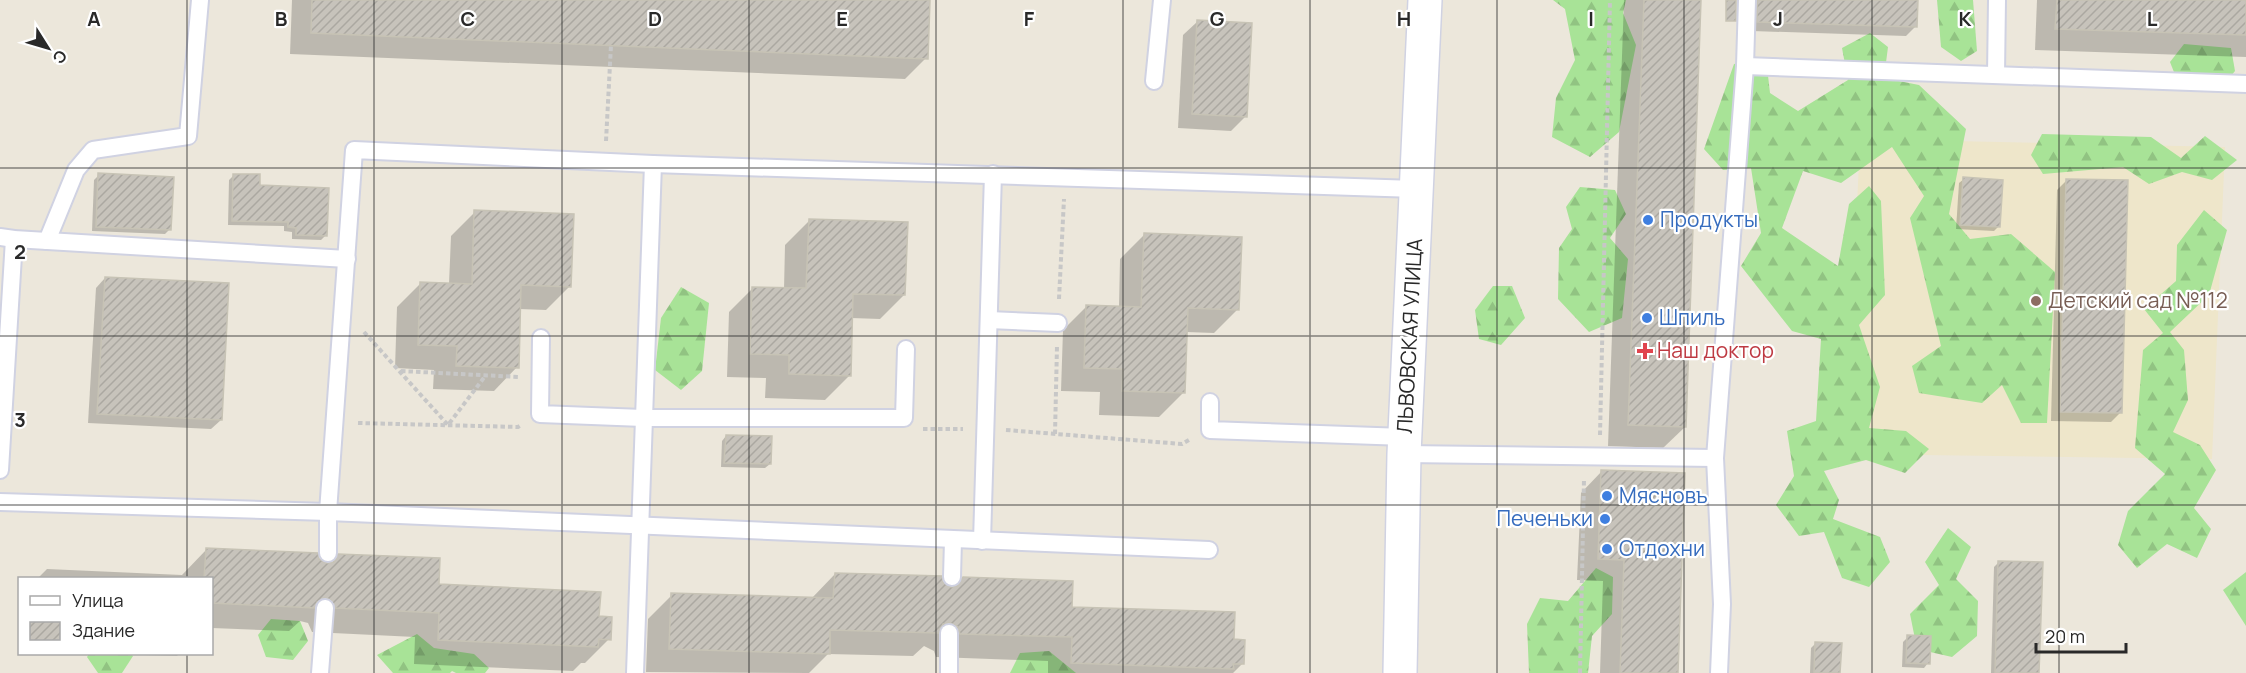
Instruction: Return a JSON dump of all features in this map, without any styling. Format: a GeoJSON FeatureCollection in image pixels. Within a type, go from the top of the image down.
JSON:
{"type":"FeatureCollection","features":[{"type":"Feature","properties":{"kind":"main road","name":"ЛЬВОВСКАЯ УЛИЦА"},"geometry":{"type":"LineString","coordinates":[[1400,673],[1405,445],[1425,0]]}},
{"type":"Feature","properties":{"kind":"lane"},"geometry":{"type":"LineString","coordinates":[[47,241],[76,170],[93,150],[188,136],[200,0]]}},
{"type":"Feature","properties":{"kind":"lane"},"geometry":{"type":"LineString","coordinates":[[1154,81],[1162,0]]}},
{"type":"Feature","properties":{"kind":"lane"},"geometry":{"type":"LineString","coordinates":[[1719,673],[1722,604],[1715,458],[1745,66],[1747,0]]}},
{"type":"Feature","properties":{"kind":"lane"},"geometry":{"type":"LineString","coordinates":[[1996,75],[1997,0]]}},
{"type":"Feature","properties":{"kind":"lane"},"geometry":{"type":"LineString","coordinates":[[1745,66],[2246,84]]}},
{"type":"Feature","properties":{"kind":"lane"},"geometry":{"type":"LineString","coordinates":[[328,554],[328,512],[354,150],[653,164],[1416,189]]}},
{"type":"Feature","properties":{"kind":"lane"},"geometry":{"type":"LineString","coordinates":[[634,673],[653,164]]}},
{"type":"Feature","properties":{"kind":"lane"},"geometry":{"type":"LineString","coordinates":[[982,541],[993,174]]}},
{"type":"Feature","properties":{"kind":"lane"},"geometry":{"type":"LineString","coordinates":[[0,470],[7,238],[347,259]]}},
{"type":"Feature","properties":{"kind":"lane"},"geometry":{"type":"LineString","coordinates":[[989,320],[1058,323]]}},
{"type":"Feature","properties":{"kind":"lane"},"geometry":{"type":"LineString","coordinates":[[541,338],[540,414],[643,418],[904,418],[906,349]]}},
{"type":"Feature","properties":{"kind":"lane"},"geometry":{"type":"LineString","coordinates":[[1210,402],[1210,430],[1592,457],[1715,458]]}},
{"type":"Feature","properties":{"kind":"lane"},"geometry":{"type":"LineString","coordinates":[[0,502],[328,512],[1209,550]]}},
{"type":"Feature","properties":{"kind":"lane"},"geometry":{"type":"LineString","coordinates":[[952,577],[953,540]]}},
{"type":"Feature","properties":{"kind":"lane"},"geometry":{"type":"LineString","coordinates":[[320,673],[325,608]]}},
{"type":"Feature","properties":{"kind":"lane"},"geometry":{"type":"LineString","coordinates":[[949,633],[949,673]]}},
{"type":"Feature","properties":{"kind":"path"},"geometry":{"type":"LineString","coordinates":[[1580,673],[1592,457],[1611,0]]}},
{"type":"Feature","properties":{"kind":"path"},"geometry":{"type":"LineString","coordinates":[[605,161],[611,45]]}},
{"type":"Feature","properties":{"kind":"path"},"geometry":{"type":"LineString","coordinates":[[343,309],[448,425]]}},
{"type":"Feature","properties":{"kind":"path"},"geometry":{"type":"LineString","coordinates":[[400,371],[541,378]]}},
{"type":"Feature","properties":{"kind":"path"},"geometry":{"type":"LineString","coordinates":[[448,425],[486,375]]}},
{"type":"Feature","properties":{"kind":"path"},"geometry":{"type":"LineString","coordinates":[[335,422],[518,427],[540,414]]}},
{"type":"Feature","properties":{"kind":"path"},"geometry":{"type":"LineString","coordinates":[[904,418],[919,429],[986,429],[1182,444],[1210,430]]}},
{"type":"Feature","properties":{"kind":"shaded area","name":"Детский сад №112"},"geometry":{"type":"Polygon","coordinates":[[[1860,139],[2225,147],[2212,459],[1846,454],[1860,139]]]}},
{"type":"Feature","properties":{"kind":"green space"},"geometry":{"type":"Polygon","coordinates":[[[1553,0],[1626,0],[1623,13],[1636,45],[1619,132],[1590,157],[1552,137],[1556,98],[1575,60],[1565,9],[1553,0]]]}},
{"type":"Feature","properties":{"kind":"green space"},"geometry":{"type":"Polygon","coordinates":[[[1937,0],[1973,0],[1977,51],[1961,61],[1941,47],[1937,0]]]}},
{"type":"Feature","properties":{"kind":"green space"},"geometry":{"type":"Polygon","coordinates":[[[1870,33],[1888,47],[1884,78],[1919,85],[1966,129],[1949,214],[1970,239],[2011,234],[2055,272],[2047,423],[2021,423],[2002,385],[1982,403],[1919,393],[1912,366],[1941,346],[1910,218],[1924,196],[1892,147],[1841,183],[1803,171],[1782,228],[1838,266],[1849,204],[1869,186],[1881,201],[1885,295],[1859,325],[1880,387],[1869,428],[1906,431],[1929,449],[1905,473],[1866,460],[1824,471],[1839,500],[1833,519],[1880,537],[1890,562],[1869,587],[1842,578],[1824,532],[1799,536],[1776,505],[1794,476],[1787,431],[1816,421],[1821,339],[1792,331],[1741,266],[1761,233],[1751,168],[1723,170],[1704,149],[1734,64],[1766,58],[1770,93],[1798,111],[1848,80],[1842,48],[1870,33]]]}},
{"type":"Feature","properties":{"kind":"green space"},"geometry":{"type":"Polygon","coordinates":[[[2184,44],[2231,48],[2235,71],[2219,91],[2181,90],[2170,62],[2184,44]]]}},
{"type":"Feature","properties":{"kind":"green space"},"geometry":{"type":"Polygon","coordinates":[[[2042,134],[2151,137],[2181,158],[2205,136],[2237,160],[2212,180],[2182,172],[2149,184],[2123,167],[2043,174],[2031,155],[2042,134]]]}},
{"type":"Feature","properties":{"kind":"green space"},"geometry":{"type":"Polygon","coordinates":[[[1580,187],[1615,190],[1626,214],[1610,238],[1628,259],[1622,318],[1589,332],[1558,299],[1559,248],[1572,229],[1566,207],[1580,187]]]}},
{"type":"Feature","properties":{"kind":"green space"},"geometry":{"type":"Polygon","coordinates":[[[2204,210],[2227,230],[2209,295],[2170,332],[2184,350],[2188,400],[2173,432],[2200,445],[2216,470],[2194,508],[2211,529],[2197,558],[2167,544],[2137,568],[2118,545],[2128,511],[2165,474],[2135,448],[2143,350],[2163,333],[2144,309],[2176,281],[2177,245],[2204,210]]]}},
{"type":"Feature","properties":{"kind":"green space"},"geometry":{"type":"Polygon","coordinates":[[[1493,286],[1512,286],[1525,318],[1501,345],[1479,339],[1475,310],[1493,286]]]}},
{"type":"Feature","properties":{"kind":"green space"},"geometry":{"type":"Polygon","coordinates":[[[681,287],[709,303],[702,371],[681,390],[655,370],[661,318],[681,287]]]}},
{"type":"Feature","properties":{"kind":"green space"},"geometry":{"type":"Polygon","coordinates":[[[1948,528],[1971,547],[1956,579],[1978,601],[1977,636],[1952,657],[1917,649],[1910,614],[1939,585],[1925,562],[1948,528]]]}},
{"type":"Feature","properties":{"kind":"green space"},"geometry":{"type":"Polygon","coordinates":[[[1596,568],[1613,577],[1612,614],[1592,636],[1588,673],[1529,673],[1527,624],[1540,598],[1568,601],[1596,568]]]}},
{"type":"Feature","properties":{"kind":"green space"},"geometry":{"type":"Polygon","coordinates":[[[2246,572],[2246,626],[2223,590],[2246,572]]]}},
{"type":"Feature","properties":{"kind":"green space"},"geometry":{"type":"Polygon","coordinates":[[[271,619],[300,621],[308,641],[293,660],[266,657],[258,635],[271,619]]]}},
{"type":"Feature","properties":{"kind":"green space"},"geometry":{"type":"Polygon","coordinates":[[[417,634],[434,648],[474,654],[489,668],[485,673],[452,671],[450,673],[393,673],[377,655],[417,634]]]}},
{"type":"Feature","properties":{"kind":"green space"},"geometry":{"type":"Polygon","coordinates":[[[1049,651],[1076,673],[1010,673],[1020,653],[1049,651]]]}},
{"type":"Feature","properties":{"kind":"green space"},"geometry":{"type":"Polygon","coordinates":[[[88,655],[133,656],[122,673],[98,673],[87,657],[88,655]]]}},
{"type":"Feature","properties":{"kind":"building"},"geometry":{"type":"Polygon","coordinates":[[[312,0],[930,0],[928,59],[311,33],[312,0]]]}},
{"type":"Feature","properties":{"kind":"building"},"geometry":{"type":"Polygon","coordinates":[[[1644,0],[1701,0],[1686,427],[1628,425],[1644,0]]]}},
{"type":"Feature","properties":{"kind":"building"},"geometry":{"type":"Polygon","coordinates":[[[1726,0],[1736,0],[1736,21],[1726,21],[1726,0]]]}},
{"type":"Feature","properties":{"kind":"building"},"geometry":{"type":"Polygon","coordinates":[[[1757,0],[1918,0],[1917,27],[1757,22],[1757,0]]]}},
{"type":"Feature","properties":{"kind":"building"},"geometry":{"type":"Polygon","coordinates":[[[2057,0],[2246,0],[2246,35],[2055,29],[2057,0]]]}},
{"type":"Feature","properties":{"kind":"building"},"geometry":{"type":"Polygon","coordinates":[[[1197,20],[1252,23],[1247,117],[1192,114],[1197,20]]]}},
{"type":"Feature","properties":{"kind":"building"},"geometry":{"type":"Polygon","coordinates":[[[98,173],[174,177],[171,230],[96,227],[98,173]]]}},
{"type":"Feature","properties":{"kind":"building"},"geometry":{"type":"Polygon","coordinates":[[[233,174],[260,174],[260,185],[329,188],[327,236],[296,235],[296,228],[288,227],[288,222],[232,221],[233,174]]]}},
{"type":"Feature","properties":{"kind":"building"},"geometry":{"type":"Polygon","coordinates":[[[1963,177],[2003,180],[2000,227],[1960,225],[1963,177]]]}},
{"type":"Feature","properties":{"kind":"building"},"geometry":{"type":"Polygon","coordinates":[[[2066,179],[2128,180],[2122,413],[2060,412],[2066,179]]]}},
{"type":"Feature","properties":{"kind":"building"},"geometry":{"type":"Polygon","coordinates":[[[474,210],[574,214],[571,287],[521,285],[519,368],[456,366],[457,346],[418,345],[420,282],[472,284],[474,210]]]}},
{"type":"Feature","properties":{"kind":"building"},"geometry":{"type":"Polygon","coordinates":[[[809,219],[908,222],[905,295],[853,294],[851,376],[789,374],[789,355],[750,354],[752,287],[806,288],[809,219]]]}},
{"type":"Feature","properties":{"kind":"building"},"geometry":{"type":"Polygon","coordinates":[[[1144,233],[1242,237],[1239,310],[1188,308],[1185,393],[1122,391],[1123,369],[1084,368],[1086,305],[1141,307],[1144,233]]]}},
{"type":"Feature","properties":{"kind":"building"},"geometry":{"type":"Polygon","coordinates":[[[105,277],[229,283],[222,420],[97,414],[105,277]]]}},
{"type":"Feature","properties":{"kind":"building"},"geometry":{"type":"Polygon","coordinates":[[[726,435],[772,436],[771,464],[724,463],[726,435]]]}},
{"type":"Feature","properties":{"kind":"building"},"geometry":{"type":"Polygon","coordinates":[[[1601,470],[1685,473],[1678,673],[1620,673],[1624,560],[1598,559],[1601,470]]]}},
{"type":"Feature","properties":{"kind":"building"},"geometry":{"type":"Polygon","coordinates":[[[206,548],[318,553],[319,559],[327,563],[334,562],[338,554],[440,558],[439,584],[601,592],[599,616],[612,617],[611,640],[599,639],[598,647],[438,640],[439,613],[335,608],[331,600],[325,598],[317,602],[315,608],[213,603],[213,577],[204,577],[206,548]]]}},
{"type":"Feature","properties":{"kind":"building"},"geometry":{"type":"Polygon","coordinates":[[[1998,561],[2043,562],[2039,673],[1995,673],[1998,561]]]}},
{"type":"Feature","properties":{"kind":"building"},"geometry":{"type":"Polygon","coordinates":[[[835,573],[942,576],[943,582],[951,587],[957,586],[963,577],[1073,581],[1072,607],[1235,612],[1234,639],[1245,640],[1244,664],[1233,664],[1234,669],[1071,663],[1072,637],[960,634],[958,627],[950,623],[943,624],[939,633],[830,630],[830,654],[669,649],[671,593],[833,598],[835,573]]]}},
{"type":"Feature","properties":{"kind":"building"},"geometry":{"type":"Polygon","coordinates":[[[1907,635],[1931,636],[1930,664],[1906,663],[1907,635]]]}},
{"type":"Feature","properties":{"kind":"building"},"geometry":{"type":"Polygon","coordinates":[[[1815,642],[1842,643],[1840,673],[1814,673],[1815,642]]]}},
{"type":"Feature","properties":{"kind":"place","name":"Продукты"},"geometry":{"type":"Point","coordinates":[1648,220]}},
{"type":"Feature","properties":{"kind":"place","name":"Детский сад №112"},"geometry":{"type":"Point","coordinates":[2036,301]}},
{"type":"Feature","properties":{"kind":"place","name":"Шпиль"},"geometry":{"type":"Point","coordinates":[1647,318]}},
{"type":"Feature","properties":{"kind":"place","name":"Наш доктор"},"geometry":{"type":"Point","coordinates":[1645,351]}},
{"type":"Feature","properties":{"kind":"place","name":"Мясновъ"},"geometry":{"type":"Point","coordinates":[1607,496]}},
{"type":"Feature","properties":{"kind":"place","name":"Печеньки"},"geometry":{"type":"Point","coordinates":[1605,519]}},
{"type":"Feature","properties":{"kind":"place","name":"Отдохни"},"geometry":{"type":"Point","coordinates":[1607,549]}}]}
